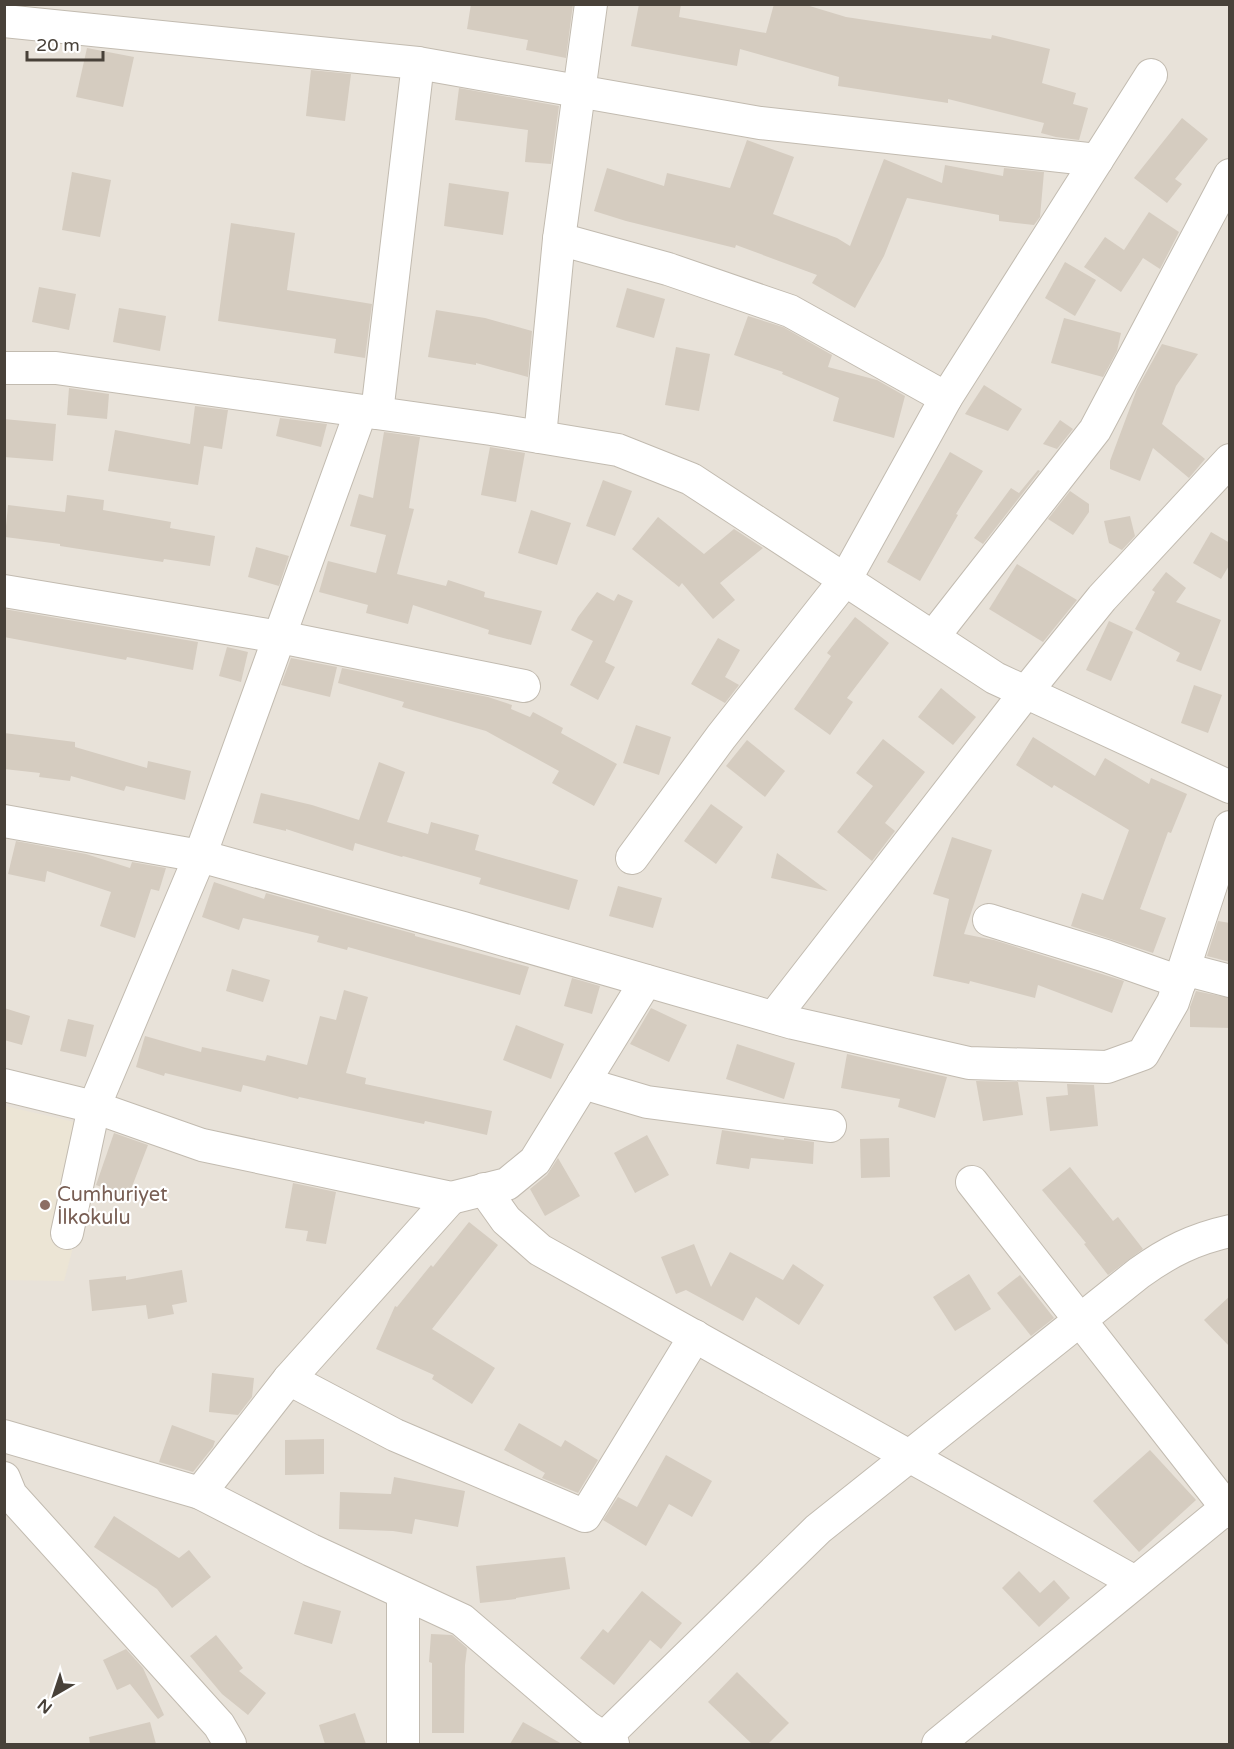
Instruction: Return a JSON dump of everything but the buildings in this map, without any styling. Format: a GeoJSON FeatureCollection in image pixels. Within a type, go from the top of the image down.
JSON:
{"type":"FeatureCollection","features":[{"type":"Feature","properties":{"kind":"street"},"geometry":{"type":"LineString","coordinates":[[540,437],[559,240],[591,4]]}},
{"type":"Feature","properties":{"kind":"street"},"geometry":{"type":"LineString","coordinates":[[4,21],[418,63],[760,123],[1097,160]]}},
{"type":"Feature","properties":{"kind":"street"},"geometry":{"type":"LineString","coordinates":[[68,1233],[94,1107],[200,856],[280,637],[369,412],[418,63]]}},
{"type":"Feature","properties":{"kind":"street"},"geometry":{"type":"LineString","coordinates":[[632,858],[722,737],[845,580],[946,398],[1151,75]]}},
{"type":"Feature","properties":{"kind":"street"},"geometry":{"type":"LineString","coordinates":[[933,637],[1095,430],[1230,175]]}},
{"type":"Feature","properties":{"kind":"street"},"geometry":{"type":"LineString","coordinates":[[559,240],[668,269],[790,310],[946,398]]}},
{"type":"Feature","properties":{"kind":"street"},"geometry":{"type":"LineString","coordinates":[[4,368],[56,368],[618,450],[691,478],[995,678],[1230,787]]}},
{"type":"Feature","properties":{"kind":"street"},"geometry":{"type":"LineString","coordinates":[[774,1017],[1026,692],[1102,598],[1230,460]]}},
{"type":"Feature","properties":{"kind":"street"},"geometry":{"type":"LineString","coordinates":[[4,591],[280,637],[524,686]]}},
{"type":"Feature","properties":{"kind":"street"},"geometry":{"type":"LineString","coordinates":[[4,821],[200,856],[774,1017],[969,1063],[1107,1068],[1143,1054],[1173,1002],[1230,827]]}},
{"type":"Feature","properties":{"kind":"street"},"geometry":{"type":"LineString","coordinates":[[988,920],[1106,956],[1182,976],[1230,981]]}},
{"type":"Feature","properties":{"kind":"street"},"geometry":{"type":"LineString","coordinates":[[4,1085],[94,1107],[202,1145],[451,1198],[507,1184],[535,1161],[645,981]]}},
{"type":"Feature","properties":{"kind":"street"},"geometry":{"type":"LineString","coordinates":[[583,1083],[647,1102],[830,1126]]}},
{"type":"Feature","properties":{"kind":"street"},"geometry":{"type":"LineString","coordinates":[[938,1744],[1228,1508],[972,1182]]}},
{"type":"Feature","properties":{"kind":"street"},"geometry":{"type":"LineString","coordinates":[[484,1190],[506,1221],[540,1250],[1135,1582]]}},
{"type":"Feature","properties":{"kind":"street"},"geometry":{"type":"LineString","coordinates":[[200,1493],[289,1379],[451,1198]]}},
{"type":"Feature","properties":{"kind":"street"},"geometry":{"type":"LineString","coordinates":[[4,1436],[200,1493],[311,1550],[462,1620],[604,1742],[819,1529],[1164,1255],[1203,1237],[1230,1231]]}},
{"type":"Feature","properties":{"kind":"street"},"geometry":{"type":"LineString","coordinates":[[289,1379],[394,1435],[585,1516],[695,1336]]}},
{"type":"Feature","properties":{"kind":"street"},"geometry":{"type":"LineString","coordinates":[[4,1478],[11,1495],[219,1725],[230,1744]]}},
{"type":"Feature","properties":{"kind":"street"},"geometry":{"type":"LineString","coordinates":[[402,1593],[403,1744]]}},
{"type":"Feature","properties":{"kind":"shaded area"},"geometry":{"type":"Polygon","coordinates":[[[5,5],[1229,5],[1229,1744],[5,1744],[5,5]]]}},
{"type":"Feature","properties":{"kind":"shaded area","name":"Cumhuriyet İlkokulu"},"geometry":{"type":"Polygon","coordinates":[[[5,1106],[105,1129],[64,1281],[5,1280],[5,1106]]]}},
{"type":"Feature","properties":{"kind":"place","name":"Cumhuriyet İlkokulu"},"geometry":{"type":"Point","coordinates":[45,1205]}}]}
